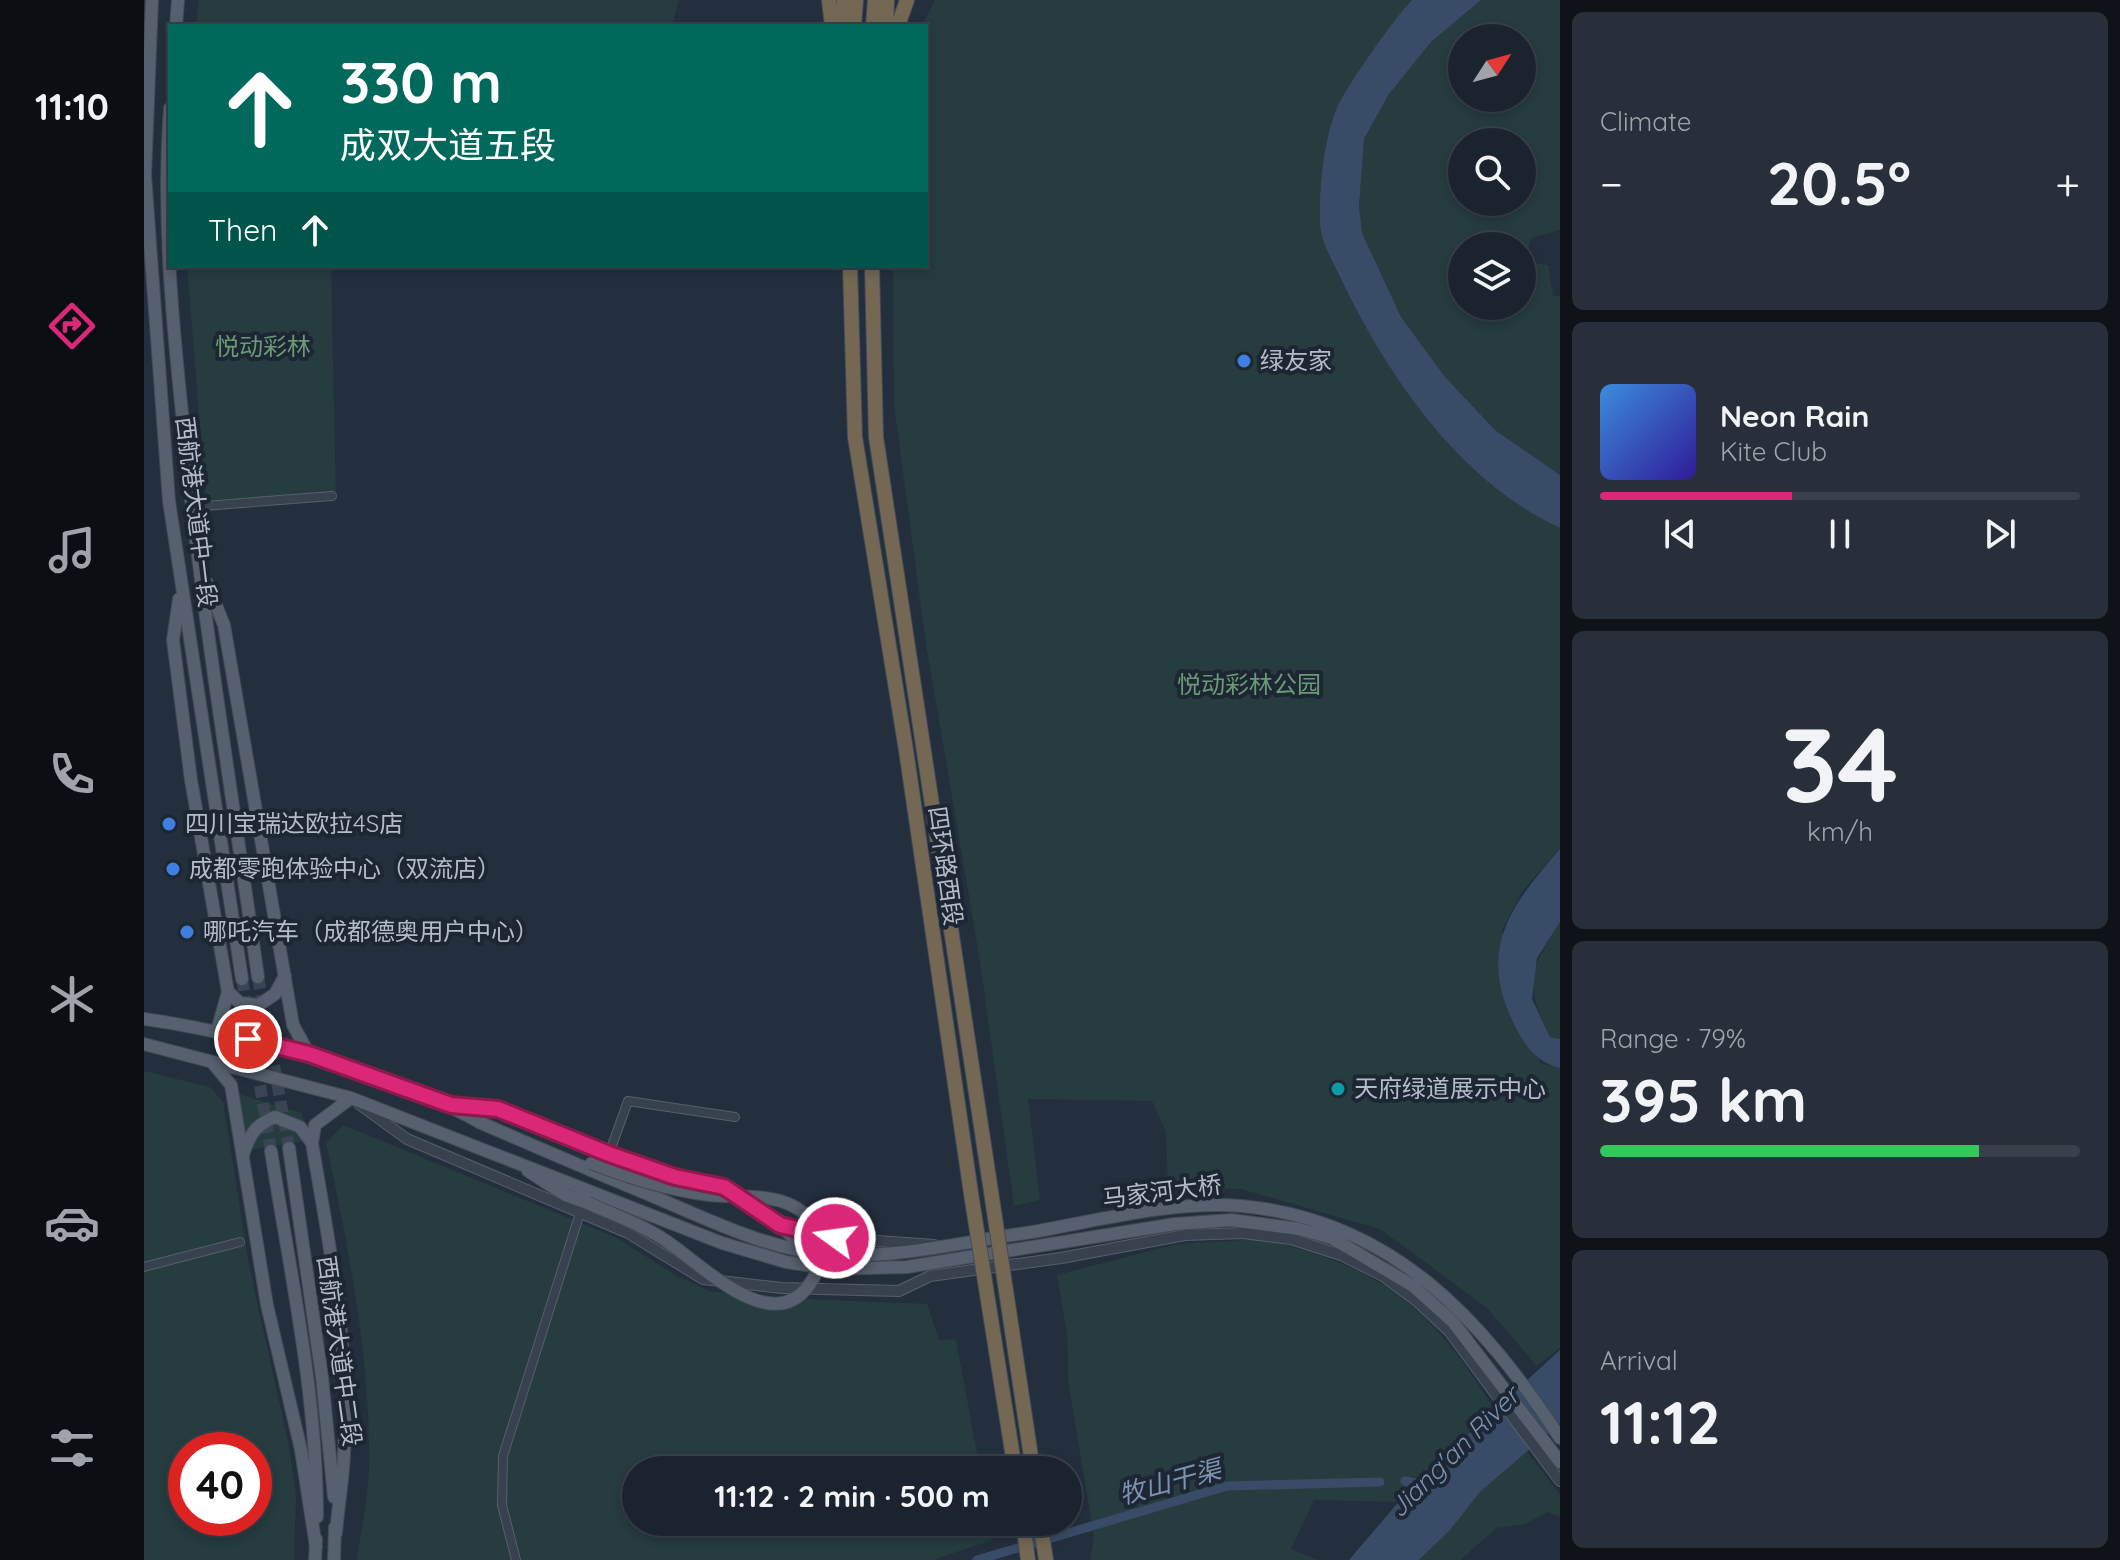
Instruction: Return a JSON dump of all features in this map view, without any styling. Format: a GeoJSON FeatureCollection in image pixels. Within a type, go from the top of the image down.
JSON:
{"type":"FeatureCollection","features":[{"type":"Feature","properties":{"kind":"highway"},"geometry":{"type":"LineString","coordinates":[[829,0],[832,24]]}},
{"type":"Feature","properties":{"kind":"highway"},"geometry":{"type":"LineString","coordinates":[[842,24],[844,0]]}},
{"type":"Feature","properties":{"kind":"highway"},"geometry":{"type":"LineString","coordinates":[[854,24],[856,0]]}},
{"type":"Feature","properties":{"kind":"highway"},"geometry":{"type":"LineString","coordinates":[[873,24],[875,0]]}},
{"type":"Feature","properties":{"kind":"highway"},"geometry":{"type":"LineString","coordinates":[[886,24],[887,0]]}},
{"type":"Feature","properties":{"kind":"highway"},"geometry":{"type":"LineString","coordinates":[[899,24],[907,0]]}},
{"type":"Feature","properties":{"kind":"highway","name":"四环路西段"},"geometry":{"type":"LineString","coordinates":[[850,268],[855,437],[1013,1456]]}},
{"type":"Feature","properties":{"kind":"highway","name":"四环路西段"},"geometry":{"type":"LineString","coordinates":[[874,268],[876,437],[1031,1456]]}},
{"type":"Feature","properties":{"kind":"highway"},"geometry":{"type":"LineString","coordinates":[[1025,1536],[1028,1560]]}},
{"type":"Feature","properties":{"kind":"highway"},"geometry":{"type":"LineString","coordinates":[[1042,1536],[1046,1560]]}},
{"type":"Feature","properties":{"kind":"main road","name":"西航港大道中一段"},"geometry":{"type":"LineString","coordinates":[[152,0],[145,175],[166,470],[242,979]]}},
{"type":"Feature","properties":{"kind":"main road"},"geometry":{"type":"LineString","coordinates":[[176,24],[178,0]]}},
{"type":"Feature","properties":{"kind":"main road","name":"西航港大道中一段"},"geometry":{"type":"LineString","coordinates":[[168,133],[165,170],[168,256]]}},
{"type":"Feature","properties":{"kind":"main road","name":"西航港大道中一段"},"geometry":{"type":"LineString","coordinates":[[168,268],[191,507],[258,977]]}},
{"type":"Feature","properties":{"kind":"main road"},"geometry":{"type":"LineString","coordinates":[[200,566],[224,625],[293,1025],[309,1054]]}},
{"type":"Feature","properties":{"kind":"main road"},"geometry":{"type":"LineString","coordinates":[[181,584],[173,640],[191,780],[228,992],[217,1031]]}},
{"type":"Feature","properties":{"kind":"main road"},"geometry":{"type":"LineString","coordinates":[[228,992],[240,1003],[259,1005],[275,994],[285,976]]}},
{"type":"Feature","properties":{"kind":"main road"},"geometry":{"type":"LineString","coordinates":[[144,1019],[217,1031],[309,1054],[451,1105],[479,1122],[629,1178],[685,1190],[792,1205],[807,1215],[818,1232],[820,1250],[815,1278],[799,1297],[763,1304],[744,1297],[658,1235],[584,1208],[505,1157]]}},
{"type":"Feature","properties":{"kind":"main road"},"geometry":{"type":"LineString","coordinates":[[144,1044],[351,1098],[722,1243],[786,1262],[844,1269],[942,1262],[1175,1224],[1231,1220],[1299,1229],[1332,1238],[1413,1286],[1453,1322],[1543,1451],[1560,1462]]}},
{"type":"Feature","properties":{"kind":"main road"},"geometry":{"type":"LineString","coordinates":[[210,1060],[231,1085],[267,1305],[298,1435],[316,1554]]}},
{"type":"Feature","properties":{"kind":"main road"},"geometry":{"type":"LineString","coordinates":[[336,1533],[344,1451],[341,1349],[334,1276],[312,1143],[315,1125],[351,1098]]}},
{"type":"Feature","properties":{"kind":"main road"},"geometry":{"type":"LineString","coordinates":[[243,1156],[251,1133],[259,1123],[275,1117],[300,1127],[312,1143]]}},
{"type":"Feature","properties":{"kind":"main road","name":"马家河大桥"},"geometry":{"type":"LineString","coordinates":[[479,1122],[728,1229],[806,1250],[868,1255],[1187,1208],[1240,1206],[1294,1214],[1338,1227],[1387,1250],[1462,1311],[1515,1375],[1559,1437]]}},
{"type":"Feature","properties":{"kind":"main road","name":"西航港大道中二段"},"geometry":{"type":"LineString","coordinates":[[289,1148],[330,1441],[336,1533],[334,1560]]}},
{"type":"Feature","properties":{"kind":"main road","name":"西航港大道中二段"},"geometry":{"type":"LineString","coordinates":[[271,1151],[306,1369],[317,1470],[316,1554]]}},
{"type":"Feature","properties":{"kind":"main road"},"geometry":{"type":"LineString","coordinates":[[780,1225],[806,1250]]}},
{"type":"Feature","properties":{"kind":"street"},"geometry":{"type":"LineString","coordinates":[[191,507],[332,496]]}},
{"type":"Feature","properties":{"kind":"street"},"geometry":{"type":"LineString","coordinates":[[351,1098],[407,1139],[584,1208],[703,1279],[782,1288],[899,1291],[930,1276],[1061,1258],[1185,1235],[1230,1232],[1291,1239],[1341,1255],[1383,1276],[1418,1302],[1449,1331],[1500,1391]]}},
{"type":"Feature","properties":{"kind":"street"},"geometry":{"type":"LineString","coordinates":[[609,1154],[628,1101],[735,1117]]}},
{"type":"Feature","properties":{"kind":"street"},"geometry":{"type":"LineString","coordinates":[[451,1105],[498,1109],[675,1177],[724,1187],[780,1225],[835,1238],[948,1245]]}},
{"type":"Feature","properties":{"kind":"street"},"geometry":{"type":"LineString","coordinates":[[516,1560],[502,1505],[503,1456],[584,1208]]}},
{"type":"Feature","properties":{"kind":"street"},"geometry":{"type":"LineString","coordinates":[[144,1267],[240,1242]]}},
{"type":"Feature","properties":{"kind":"street"},"geometry":{"type":"LineString","coordinates":[[1543,1451],[1560,1481]]}},
{"type":"Feature","properties":{"kind":"green space"},"geometry":{"type":"Polygon","coordinates":[[[199,0],[679,0],[673,24],[196,24],[199,0]]]}},
{"type":"Feature","properties":{"kind":"green space","name":"悦动彩林公园"},"geometry":{"type":"Polygon","coordinates":[[[935,0],[1412,0],[1371,54],[1336,110],[1323,166],[1320,224],[1328,253],[1360,317],[1381,354],[1431,423],[1490,484],[1560,528],[1560,849],[1523,890],[1502,930],[1540,1063],[1560,1068],[1560,1348],[1537,1366],[1486,1307],[1380,1229],[1241,1189],[1168,1186],[1166,1132],[1152,1101],[1028,1099],[1040,1200],[1014,1206],[980,961],[926,644],[894,404],[893,268],[928,268],[928,24],[923,24],[935,0]]]}},
{"type":"Feature","properties":{"kind":"green space"},"geometry":{"type":"Polygon","coordinates":[[[1481,0],[1560,0],[1560,230],[1536,237],[1536,232],[1448,232],[1448,320],[1536,320],[1536,263],[1548,265],[1553,296],[1560,296],[1560,475],[1495,430],[1445,377],[1401,317],[1362,233],[1359,206],[1364,139],[1389,94],[1431,42],[1448,28],[1448,112],[1536,112],[1536,24],[1452,24],[1481,0]]]}},
{"type":"Feature","properties":{"kind":"green space","name":"悦动彩林"},"geometry":{"type":"Polygon","coordinates":[[[187,268],[331,268],[336,499],[206,500],[187,268]]]}},
{"type":"Feature","properties":{"kind":"green space"},"geometry":{"type":"Polygon","coordinates":[[[1560,922],[1560,1039],[1550,1037],[1542,1019],[1536,1003],[1534,978],[1542,953],[1560,922]]]}},
{"type":"Feature","properties":{"kind":"green space"},"geometry":{"type":"Polygon","coordinates":[[[144,1071],[210,1087],[223,1102],[249,1265],[289,1446],[296,1495],[294,1560],[144,1560],[144,1071]]]}},
{"type":"Feature","properties":{"kind":"green space"},"geometry":{"type":"Polygon","coordinates":[[[235,1093],[302,1113],[305,1125],[287,1117],[243,1140],[235,1093]]]}},
{"type":"Feature","properties":{"kind":"green space"},"geometry":{"type":"Polygon","coordinates":[[[275,1121],[291,1125],[305,1141],[248,1150],[251,1138],[275,1121]]]}},
{"type":"Feature","properties":{"kind":"green space"},"geometry":{"type":"Polygon","coordinates":[[[343,1125],[617,1238],[677,1276],[710,1291],[758,1297],[927,1304],[939,1340],[956,1339],[977,1456],[622,1456],[622,1536],[991,1536],[992,1540],[933,1560],[357,1560],[369,1469],[366,1387],[350,1264],[326,1143],[343,1125]]]}},
{"type":"Feature","properties":{"kind":"green space"},"geometry":{"type":"Polygon","coordinates":[[[1261,1239],[1339,1262],[1370,1277],[1424,1317],[1447,1342],[1494,1409],[1398,1502],[1314,1500],[1291,1549],[1317,1560],[1090,1560],[1094,1538],[1068,1379],[1067,1335],[1057,1275],[1177,1244],[1261,1239]]]}},
{"type":"Feature","properties":{"kind":"green space"},"geometry":{"type":"Polygon","coordinates":[[[1526,1450],[1560,1495],[1560,1517],[1547,1512],[1525,1524],[1497,1528],[1460,1560],[1419,1560],[1450,1530],[1480,1492],[1526,1450]]]}},
{"type":"Feature","properties":{"kind":"water"},"geometry":{"type":"Polygon","coordinates":[[[1412,0],[1481,0],[1452,24],[1448,24],[1448,28],[1431,42],[1389,94],[1364,139],[1359,206],[1362,233],[1401,317],[1445,377],[1495,430],[1560,475],[1560,528],[1490,484],[1431,423],[1381,354],[1323,239],[1320,224],[1321,181],[1336,110],[1394,21],[1412,0]]]}},
{"type":"Feature","properties":{"kind":"water"},"geometry":{"type":"Polygon","coordinates":[[[1560,849],[1560,922],[1537,958],[1532,999],[1550,1037],[1560,1039],[1560,1068],[1532,1052],[1514,1024],[1503,997],[1499,950],[1514,909],[1560,849]]]}},
{"type":"Feature","properties":{"kind":"water","name":"Jiang'an River"},"geometry":{"type":"Polygon","coordinates":[[[1560,1350],[1560,1423],[1480,1492],[1450,1530],[1419,1560],[1349,1560],[1414,1484],[1560,1350]]]}},
{"type":"Feature","properties":{"kind":"waterway","name":"牧山干渠"},"geometry":{"type":"LineString","coordinates":[[1405,1481],[1424,1485]]}},
{"type":"Feature","properties":{"kind":"waterway","name":"牧山干渠"},"geometry":{"type":"LineString","coordinates":[[977,1560],[1227,1486],[1380,1482]]}},
{"type":"Feature","properties":{"kind":"tunnel"},"geometry":{"type":"LineString","coordinates":[[258,977],[289,1148]]}},
{"type":"Feature","properties":{"kind":"tunnel"},"geometry":{"type":"LineString","coordinates":[[242,979],[271,1151]]}},
{"type":"Feature","properties":{"kind":"place","name":"绿友家"},"geometry":{"type":"Point","coordinates":[1244,361]}},
{"type":"Feature","properties":{"kind":"place","name":"四川宝瑞达欧拉4S店"},"geometry":{"type":"Point","coordinates":[169,824]}},
{"type":"Feature","properties":{"kind":"place","name":"成都零跑体验中心（双流店）"},"geometry":{"type":"Point","coordinates":[173,869]}},
{"type":"Feature","properties":{"kind":"place","name":"哪吒汽车（成都德奥用户中心）"},"geometry":{"type":"Point","coordinates":[187,932]}},
{"type":"Feature","properties":{"kind":"place","name":"天府绿道展示中心"},"geometry":{"type":"Point","coordinates":[1338,1089]}},
{"type":"Feature","properties":{"kind":"route"},"geometry":{"type":"LineString","coordinates":[[248,1039],[309,1054],[451,1105],[498,1109],[675,1177],[724,1187],[780,1225],[835,1238]]}}]}
